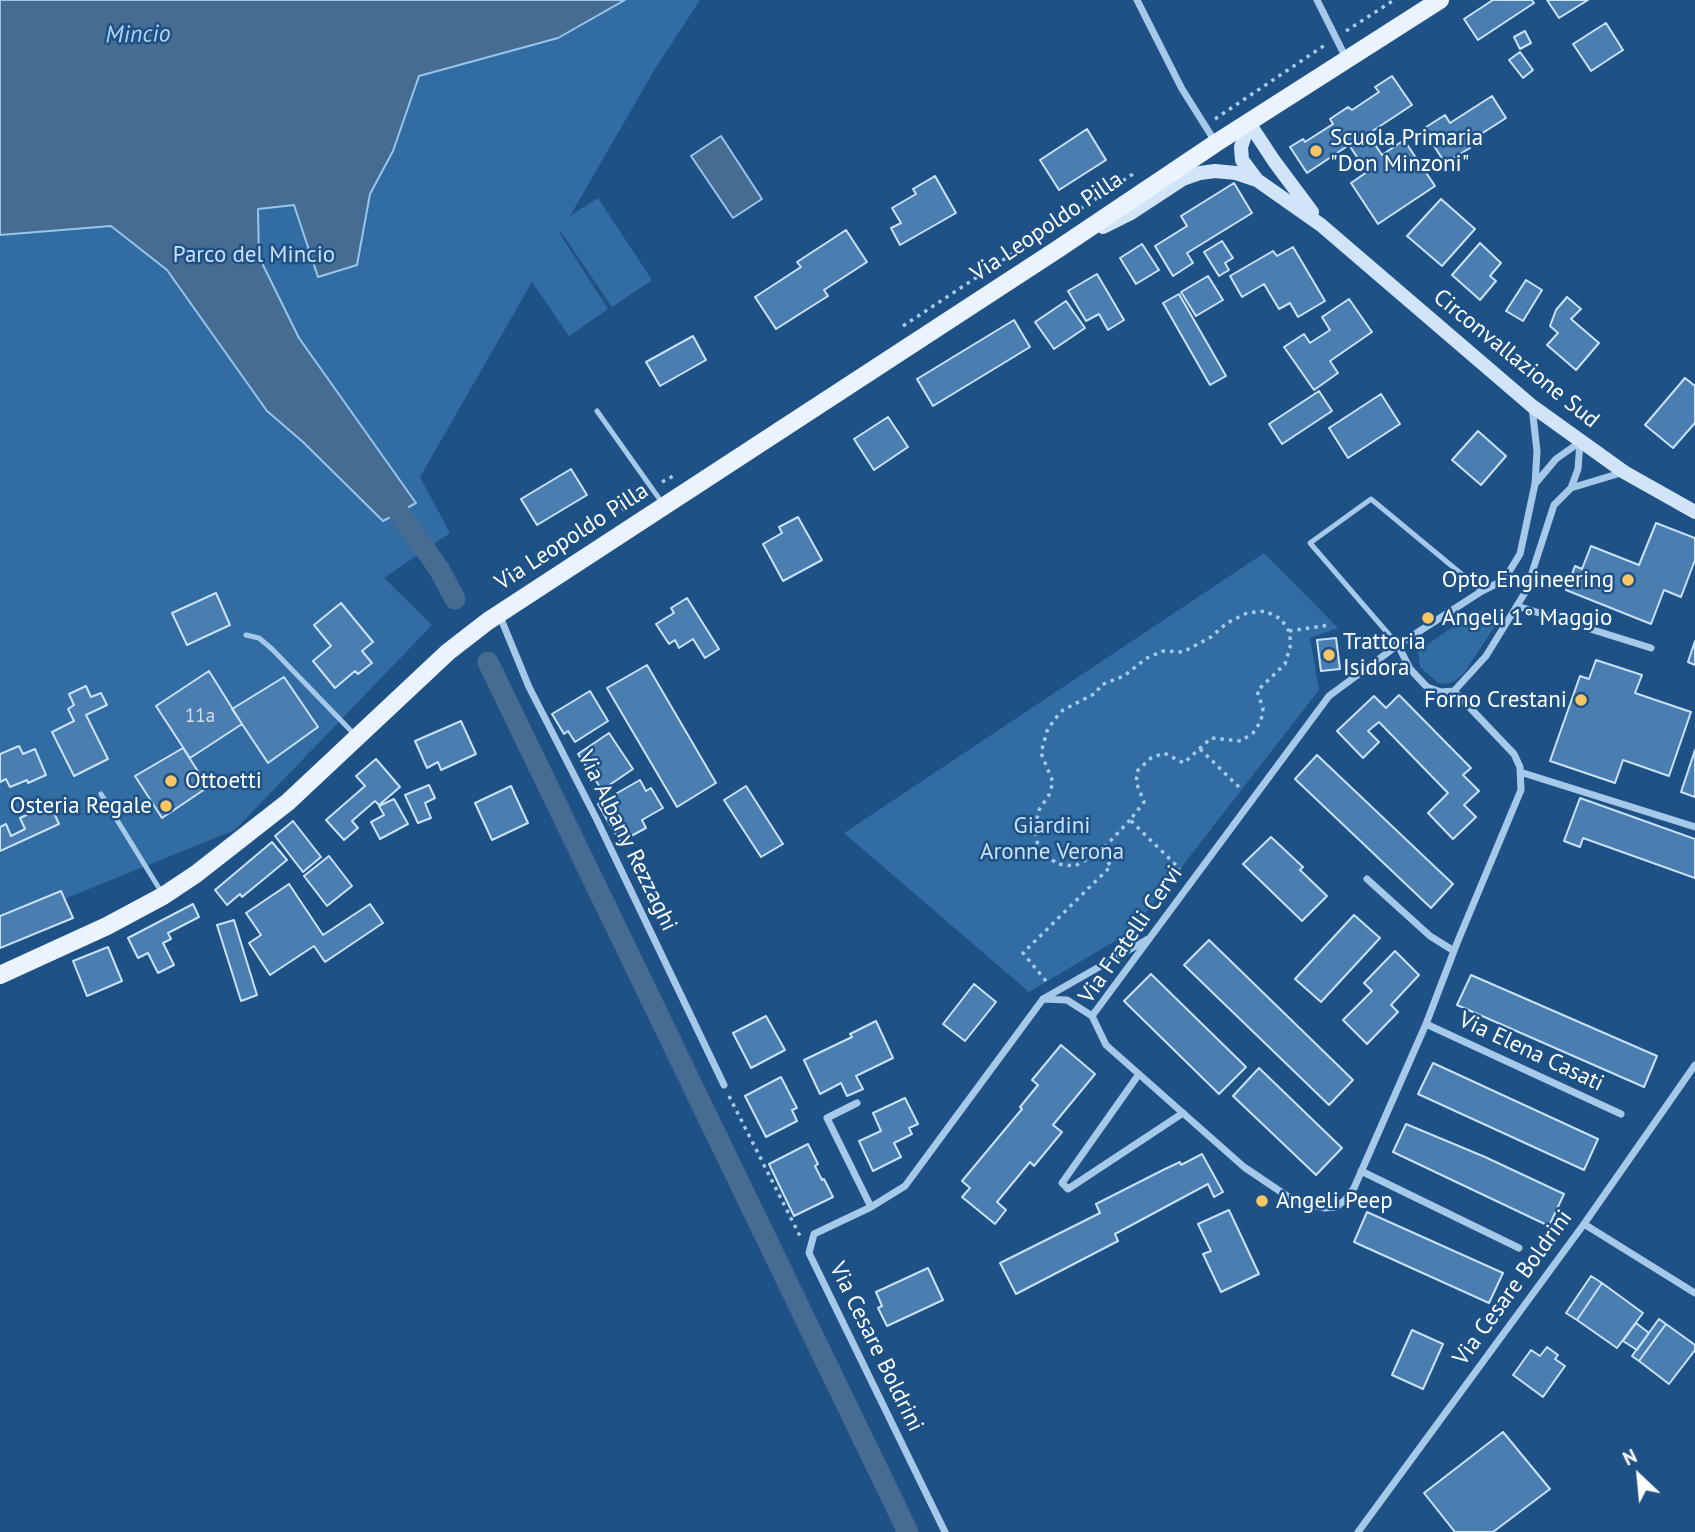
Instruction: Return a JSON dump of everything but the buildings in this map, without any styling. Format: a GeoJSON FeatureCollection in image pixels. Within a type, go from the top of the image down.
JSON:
{"type":"FeatureCollection","features":[{"type":"Feature","properties":{"kind":"main road","name":"Via Leopoldo Pilla"},"geometry":{"type":"LineString","coordinates":[[0,975],[107,926],[163,896],[196,874],[270,817],[448,652],[494,617],[1216,143],[1440,0]]}},
{"type":"Feature","properties":{"kind":"main road","name":"Circonvallazione Sud"},"geometry":{"type":"LineString","coordinates":[[1249,123],[1241,147],[1242,160],[1257,180]]}},
{"type":"Feature","properties":{"kind":"main road","name":"Circonvallazione Sud"},"geometry":{"type":"LineString","coordinates":[[1249,123],[1321,225]]}},
{"type":"Feature","properties":{"kind":"main road","name":"Circonvallazione Sud"},"geometry":{"type":"LineString","coordinates":[[1058,249],[1131,213],[1183,179],[1200,173],[1236,173],[1257,180],[1321,225],[1532,406],[1624,472],[1695,512]]}},
{"type":"Feature","properties":{"kind":"street"},"geometry":{"type":"LineString","coordinates":[[1137,0],[1182,89],[1216,143]]}},
{"type":"Feature","properties":{"kind":"street"},"geometry":{"type":"LineString","coordinates":[[1317,0],[1346,59]]}},
{"type":"Feature","properties":{"kind":"street","name":"Via Fratelli Cervi"},"geometry":{"type":"LineString","coordinates":[[1361,1171],[1345,1200],[1336,1207],[1325,1208],[1290,1198],[1250,1172],[1106,1045],[1092,1016],[1329,696],[1398,645],[1482,591],[1504,580],[1520,554],[1535,484],[1537,452],[1532,406]]}},
{"type":"Feature","properties":{"kind":"street"},"geometry":{"type":"LineString","coordinates":[[1535,484],[1556,459],[1580,442]]}},
{"type":"Feature","properties":{"kind":"street"},"geometry":{"type":"LineString","coordinates":[[1398,645],[1410,669],[1426,687],[1441,692],[1454,691],[1486,656],[1526,591],[1555,505],[1571,488],[1578,469],[1580,442]]}},
{"type":"Feature","properties":{"kind":"street"},"geometry":{"type":"LineString","coordinates":[[1571,488],[1624,472]]}},
{"type":"Feature","properties":{"kind":"street"},"geometry":{"type":"LineString","coordinates":[[1517,606],[1650,648]]}},
{"type":"Feature","properties":{"kind":"street","name":"Via Albany Rezzaghi"},"geometry":{"type":"LineString","coordinates":[[494,617],[597,820],[724,1085]]}},
{"type":"Feature","properties":{"kind":"street"},"geometry":{"type":"LineString","coordinates":[[1454,691],[1514,754],[1520,772],[1521,790],[1426,1024],[1361,1171],[1519,1248]]}},
{"type":"Feature","properties":{"kind":"street"},"geometry":{"type":"LineString","coordinates":[[1520,772],[1695,827]]}},
{"type":"Feature","properties":{"kind":"street"},"geometry":{"type":"LineString","coordinates":[[1367,879],[1430,936],[1454,951]]}},
{"type":"Feature","properties":{"kind":"street"},"geometry":{"type":"LineString","coordinates":[[1043,999],[1150,938]]}},
{"type":"Feature","properties":{"kind":"street"},"geometry":{"type":"LineString","coordinates":[[1043,999],[1067,1000],[1092,1016]]}},
{"type":"Feature","properties":{"kind":"street","name":"Via Cesare Boldrini"},"geometry":{"type":"LineString","coordinates":[[945,1532],[809,1253],[814,1234],[871,1207],[905,1186],[1043,999]]}},
{"type":"Feature","properties":{"kind":"street","name":"Via Elena Casati"},"geometry":{"type":"LineString","coordinates":[[1426,1024],[1620,1114]]}},
{"type":"Feature","properties":{"kind":"street","name":"Via Cesare Boldrini"},"geometry":{"type":"LineString","coordinates":[[1358,1532],[1584,1224],[1695,1065]]}},
{"type":"Feature","properties":{"kind":"street"},"geometry":{"type":"LineString","coordinates":[[1139,1074],[1062,1183],[1068,1189],[1183,1113]]}},
{"type":"Feature","properties":{"kind":"street"},"geometry":{"type":"LineString","coordinates":[[857,1104],[827,1118],[871,1207]]}},
{"type":"Feature","properties":{"kind":"street"},"geometry":{"type":"LineString","coordinates":[[1584,1224],[1695,1293]]}},
{"type":"Feature","properties":{"kind":"lane"},"geometry":{"type":"LineString","coordinates":[[597,411],[665,506]]}},
{"type":"Feature","properties":{"kind":"lane"},"geometry":{"type":"LineString","coordinates":[[1398,645],[1310,542],[1371,499],[1482,591]]}},
{"type":"Feature","properties":{"kind":"lane"},"geometry":{"type":"LineString","coordinates":[[246,635],[259,638],[272,649],[358,738]]}},
{"type":"Feature","properties":{"kind":"lane"},"geometry":{"type":"LineString","coordinates":[[102,794],[163,896]]}},
{"type":"Feature","properties":{"kind":"path"},"geometry":{"type":"LineString","coordinates":[[1265,611],[1281,619],[1289,631],[1291,644],[1285,664],[1257,691],[1263,708],[1261,721],[1253,733],[1241,741],[1211,738],[1200,750],[1184,763],[1164,754],[1151,758],[1138,770],[1136,782],[1144,802],[1100,852],[1074,866],[1057,864],[1038,847],[1035,828],[1053,782],[1041,753],[1046,731],[1063,710],[1096,693],[1101,685],[1124,676],[1147,658],[1163,651],[1183,652],[1247,613],[1265,611]]}},
{"type":"Feature","properties":{"kind":"path"},"geometry":{"type":"LineString","coordinates":[[1289,631],[1329,625]]}},
{"type":"Feature","properties":{"kind":"path"},"geometry":{"type":"LineString","coordinates":[[1200,750],[1241,790]]}},
{"type":"Feature","properties":{"kind":"path"},"geometry":{"type":"LineString","coordinates":[[1130,820],[1180,869]]}},
{"type":"Feature","properties":{"kind":"path"},"geometry":{"type":"LineString","coordinates":[[1046,981],[1023,953],[1111,866],[1100,852]]}},
{"type":"Feature","properties":{"kind":"path"},"geometry":{"type":"LineString","coordinates":[[724,1085],[809,1253]]}},
{"type":"Feature","properties":{"kind":"green space","name":"Parco del Mincio"},"geometry":{"type":"Polygon","coordinates":[[[0,0],[700,0],[655,69],[570,216],[598,198],[652,280],[612,307],[561,232],[608,309],[569,336],[532,282],[420,477],[450,533],[384,578],[432,625],[235,830],[0,925],[0,0]]]}},
{"type":"Feature","properties":{"kind":"green space","name":"Giardini Aronne Verona"},"geometry":{"type":"Polygon","coordinates":[[[1264,553],[1338,628],[1310,638],[1319,690],[1132,931],[1029,992],[844,833],[1264,553]]]}},
{"type":"Feature","properties":{"kind":"green space"},"geometry":{"type":"Polygon","coordinates":[[[1476,611],[1483,611],[1494,620],[1495,626],[1464,673],[1455,681],[1438,683],[1420,667],[1418,651],[1476,611]]]}},
{"type":"Feature","properties":{"kind":"water","name":"Mincio"},"geometry":{"type":"Polygon","coordinates":[[[0,0],[625,0],[558,38],[419,76],[393,151],[370,194],[357,265],[318,277],[294,205],[258,209],[259,257],[299,338],[416,503],[383,521],[303,442],[267,411],[167,270],[111,226],[0,235],[0,0]]]}},
{"type":"Feature","properties":{"kind":"water"},"geometry":{"type":"Polygon","coordinates":[[[721,136],[762,199],[733,218],[691,156],[721,136]]]}},
{"type":"Feature","properties":{"kind":"waterway"},"geometry":{"type":"LineString","coordinates":[[383,490],[439,569],[455,599]]}},
{"type":"Feature","properties":{"kind":"waterway"},"geometry":{"type":"LineString","coordinates":[[488,662],[908,1532]]}},
{"type":"Feature","properties":{"kind":"place","name":"Scuola Primaria \"Don Minzoni\""},"geometry":{"type":"Point","coordinates":[1316,151]}},
{"type":"Feature","properties":{"kind":"place","name":"Opto Engineering"},"geometry":{"type":"Point","coordinates":[1628,580]}},
{"type":"Feature","properties":{"kind":"place","name":"Angeli 1° Maggio"},"geometry":{"type":"Point","coordinates":[1428,618]}},
{"type":"Feature","properties":{"kind":"place","name":"Trattoria Isidora"},"geometry":{"type":"Point","coordinates":[1329,655]}},
{"type":"Feature","properties":{"kind":"place","name":"Forno Crestani"},"geometry":{"type":"Point","coordinates":[1581,700]}},
{"type":"Feature","properties":{"kind":"place","name":"Ottoetti"},"geometry":{"type":"Point","coordinates":[171,781]}},
{"type":"Feature","properties":{"kind":"place","name":"Osteria Regale"},"geometry":{"type":"Point","coordinates":[166,806]}},
{"type":"Feature","properties":{"kind":"place","name":"Angeli Peep"},"geometry":{"type":"Point","coordinates":[1262,1201]}}]}
